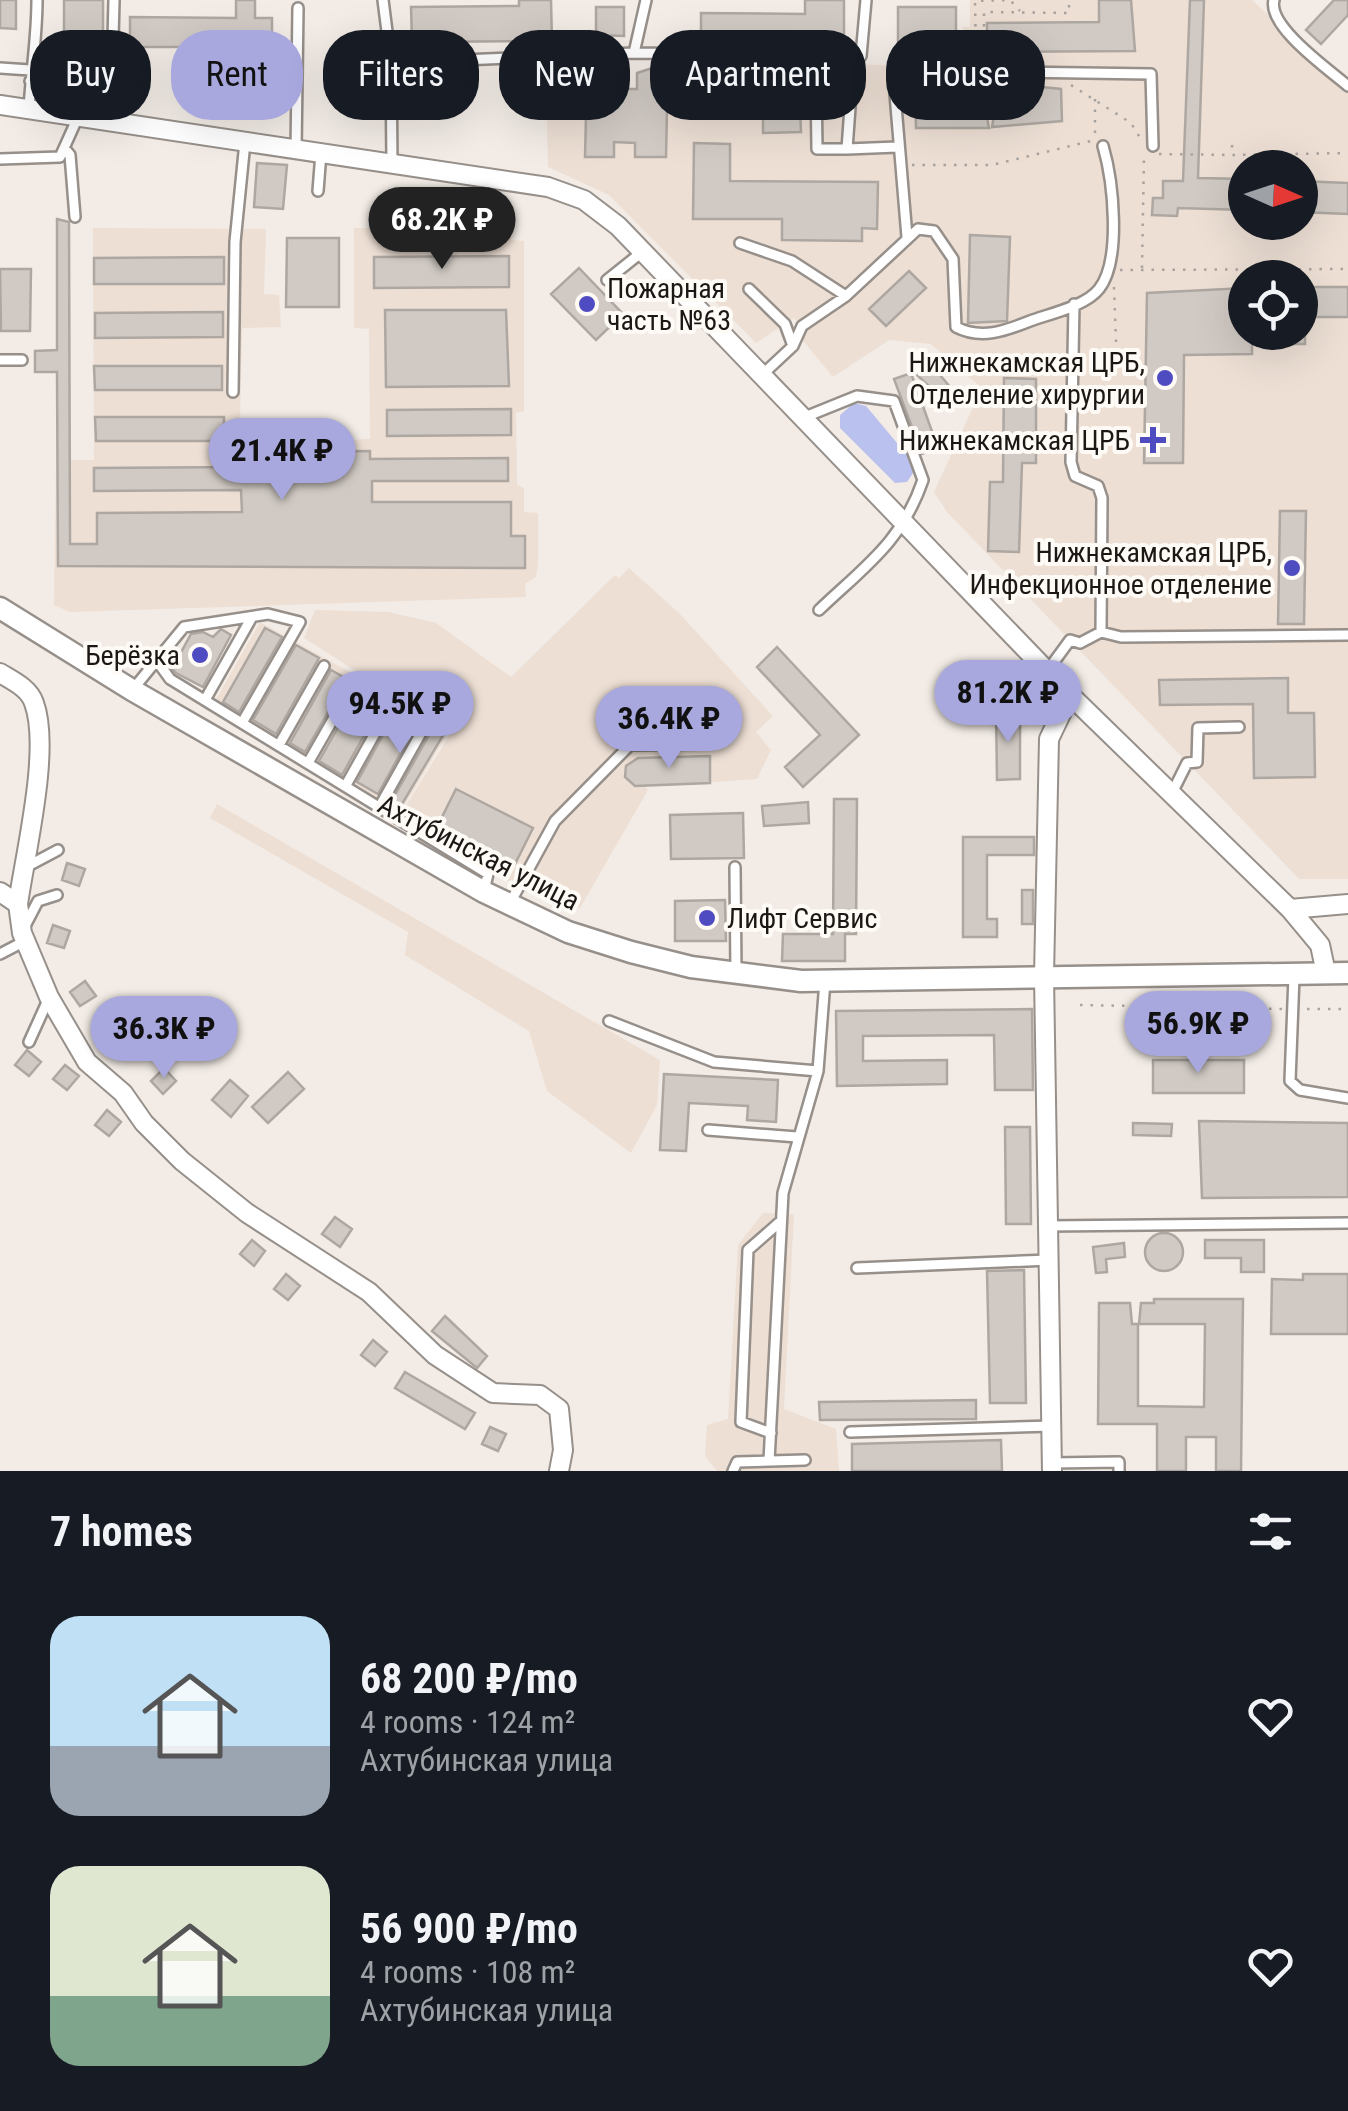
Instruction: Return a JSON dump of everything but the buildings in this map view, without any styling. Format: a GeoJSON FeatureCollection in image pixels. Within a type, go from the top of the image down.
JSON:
{"type":"FeatureCollection","features":[{"type":"Feature","properties":{"kind":"street"},"geometry":{"type":"LineString","coordinates":[[0,105],[29,110]]}},
{"type":"Feature","properties":{"kind":"street"},"geometry":{"type":"LineString","coordinates":[[98,120],[548,186],[584,200],[642,252],[806,417],[1070,695],[1290,909],[1320,944],[1326,973]]}},
{"type":"Feature","properties":{"kind":"street","name":"Ахтубинская улица"},"geometry":{"type":"LineString","coordinates":[[0,608],[132,690],[509,906],[632,952],[736,974],[825,982],[1348,973]]}},
{"type":"Feature","properties":{"kind":"street"},"geometry":{"type":"LineString","coordinates":[[0,673],[22,686],[34,700],[38,721],[32,824],[18,904],[23,937],[49,998],[88,1062],[218,1192],[370,1292],[435,1354],[493,1393],[540,1396],[559,1409],[563,1450],[559,1471]]}},
{"type":"Feature","properties":{"kind":"street"},"geometry":{"type":"LineString","coordinates":[[1052,1467],[1044,976],[1049,739],[1070,695]]}},
{"type":"Feature","properties":{"kind":"street"},"geometry":{"type":"LineString","coordinates":[[0,892],[18,904]]}},
{"type":"Feature","properties":{"kind":"street"},"geometry":{"type":"LineString","coordinates":[[1290,909],[1348,904]]}},
{"type":"Feature","properties":{"kind":"lane"},"geometry":{"type":"LineString","coordinates":[[37,30],[38,0]]}},
{"type":"Feature","properties":{"kind":"lane"},"geometry":{"type":"LineString","coordinates":[[113,30],[114,0]]}},
{"type":"Feature","properties":{"kind":"lane"},"geometry":{"type":"LineString","coordinates":[[383,0],[387,30]]}},
{"type":"Feature","properties":{"kind":"lane"},"geometry":{"type":"LineString","coordinates":[[634,53],[646,0]]}},
{"type":"Feature","properties":{"kind":"lane"},"geometry":{"type":"LineString","coordinates":[[863,30],[866,0]]}},
{"type":"Feature","properties":{"kind":"lane"},"geometry":{"type":"LineString","coordinates":[[1274,0],[1272,12],[1280,26],[1348,86]]}},
{"type":"Feature","properties":{"kind":"lane"},"geometry":{"type":"LineString","coordinates":[[296,150],[298,8]]}},
{"type":"Feature","properties":{"kind":"lane"},"geometry":{"type":"LineString","coordinates":[[479,59],[650,53]]}},
{"type":"Feature","properties":{"kind":"lane"},"geometry":{"type":"LineString","coordinates":[[0,68],[30,70]]}},
{"type":"Feature","properties":{"kind":"lane"},"geometry":{"type":"LineString","coordinates":[[907,238],[893,70],[1151,74],[1153,146]]}},
{"type":"Feature","properties":{"kind":"lane"},"geometry":{"type":"LineString","coordinates":[[29,110],[30,81]]}},
{"type":"Feature","properties":{"kind":"lane"},"geometry":{"type":"LineString","coordinates":[[0,159],[60,157],[77,120]]}},
{"type":"Feature","properties":{"kind":"lane"},"geometry":{"type":"LineString","coordinates":[[392,120],[392,164]]}},
{"type":"Feature","properties":{"kind":"lane"},"geometry":{"type":"LineString","coordinates":[[817,120],[817,148],[897,147]]}},
{"type":"Feature","properties":{"kind":"lane"},"geometry":{"type":"LineString","coordinates":[[847,149],[849,120]]}},
{"type":"Feature","properties":{"kind":"lane"},"geometry":{"type":"LineString","coordinates":[[233,392],[235,242],[245,142]]}},
{"type":"Feature","properties":{"kind":"lane"},"geometry":{"type":"LineString","coordinates":[[762,375],[794,346],[802,326],[846,296],[918,228],[934,232],[953,259],[956,326],[969,334],[1014,328],[1098,292],[1110,271],[1112,207],[1104,146]]}},
{"type":"Feature","properties":{"kind":"lane"},"geometry":{"type":"LineString","coordinates":[[65,149],[70,155],[75,216]]}},
{"type":"Feature","properties":{"kind":"lane"},"geometry":{"type":"LineString","coordinates":[[318,191],[322,154]]}},
{"type":"Feature","properties":{"kind":"lane"},"geometry":{"type":"LineString","coordinates":[[740,243],[792,261],[846,296]]}},
{"type":"Feature","properties":{"kind":"lane"},"geometry":{"type":"LineString","coordinates":[[607,280],[642,252]]}},
{"type":"Feature","properties":{"kind":"lane"},"geometry":{"type":"LineString","coordinates":[[750,289],[785,324],[794,346]]}},
{"type":"Feature","properties":{"kind":"lane"},"geometry":{"type":"LineString","coordinates":[[1074,304],[1071,462],[1076,476],[1098,486],[1102,498],[1102,632]]}},
{"type":"Feature","properties":{"kind":"lane"},"geometry":{"type":"LineString","coordinates":[[0,360],[22,360]]}},
{"type":"Feature","properties":{"kind":"lane"},"geometry":{"type":"LineString","coordinates":[[806,417],[857,396],[894,400],[923,480],[905,522],[878,559],[819,610]]}},
{"type":"Feature","properties":{"kind":"lane"},"geometry":{"type":"LineString","coordinates":[[132,690],[184,627],[268,614],[300,622],[242,723]]}},
{"type":"Feature","properties":{"kind":"lane"},"geometry":{"type":"LineString","coordinates":[[205,700],[252,616]]}},
{"type":"Feature","properties":{"kind":"lane"},"geometry":{"type":"LineString","coordinates":[[1047,671],[1070,640],[1080,644],[1102,632],[1122,636],[1348,634]]}},
{"type":"Feature","properties":{"kind":"lane"},"geometry":{"type":"LineString","coordinates":[[157,661],[170,679],[488,874],[484,892]]}},
{"type":"Feature","properties":{"kind":"lane"},"geometry":{"type":"LineString","coordinates":[[279,745],[324,666]]}},
{"type":"Feature","properties":{"kind":"lane"},"geometry":{"type":"LineString","coordinates":[[308,762],[356,679]]}},
{"type":"Feature","properties":{"kind":"lane"},"geometry":{"type":"LineString","coordinates":[[346,785],[388,710]]}},
{"type":"Feature","properties":{"kind":"lane"},"geometry":{"type":"LineString","coordinates":[[1170,795],[1187,763],[1197,762],[1198,728],[1239,726]]}},
{"type":"Feature","properties":{"kind":"lane"},"geometry":{"type":"LineString","coordinates":[[380,806],[422,731]]}},
{"type":"Feature","properties":{"kind":"lane"},"geometry":{"type":"LineString","coordinates":[[509,906],[554,821],[630,746],[700,744]]}},
{"type":"Feature","properties":{"kind":"lane"},"geometry":{"type":"LineString","coordinates":[[24,868],[58,850]]}},
{"type":"Feature","properties":{"kind":"lane"},"geometry":{"type":"LineString","coordinates":[[735,867],[736,974]]}},
{"type":"Feature","properties":{"kind":"lane"},"geometry":{"type":"LineString","coordinates":[[0,954],[23,937],[38,901],[57,895]]}},
{"type":"Feature","properties":{"kind":"lane"},"geometry":{"type":"LineString","coordinates":[[1294,973],[1290,1081],[1300,1090],[1348,1098]]}},
{"type":"Feature","properties":{"kind":"lane"},"geometry":{"type":"LineString","coordinates":[[769,1461],[783,1193],[796,1136],[818,1071],[825,982]]}},
{"type":"Feature","properties":{"kind":"lane"},"geometry":{"type":"LineString","coordinates":[[29,1042],[49,998]]}},
{"type":"Feature","properties":{"kind":"lane"},"geometry":{"type":"LineString","coordinates":[[609,1021],[714,1062],[818,1071]]}},
{"type":"Feature","properties":{"kind":"lane"},"geometry":{"type":"LineString","coordinates":[[708,1130],[796,1136]]}},
{"type":"Feature","properties":{"kind":"lane"},"geometry":{"type":"LineString","coordinates":[[771,1433],[741,1422],[747,1269],[748,1250],[782,1222]]}},
{"type":"Feature","properties":{"kind":"lane"},"geometry":{"type":"LineString","coordinates":[[1048,1226],[1348,1223]]}},
{"type":"Feature","properties":{"kind":"lane"},"geometry":{"type":"LineString","coordinates":[[857,1268],[1049,1260]]}},
{"type":"Feature","properties":{"kind":"lane"},"geometry":{"type":"LineString","coordinates":[[850,1432],[1052,1426]]}},
{"type":"Feature","properties":{"kind":"lane"},"geometry":{"type":"LineString","coordinates":[[733,1471],[737,1462],[805,1460]]}},
{"type":"Feature","properties":{"kind":"lane"},"geometry":{"type":"LineString","coordinates":[[1052,1467],[1118,1462],[1119,1471]]}},
{"type":"Feature","properties":{"kind":"path"},"geometry":{"type":"LineString","coordinates":[[976,30],[976,1],[1010,0],[1022,12]]}},
{"type":"Feature","properties":{"kind":"path"},"geometry":{"type":"LineString","coordinates":[[903,165],[992,165],[1095,140],[1095,98]]}},
{"type":"Feature","properties":{"kind":"path"},"geometry":{"type":"LineString","coordinates":[[1232,145],[1232,155],[1348,153]]}},
{"type":"Feature","properties":{"kind":"path"},"geometry":{"type":"LineString","coordinates":[[1142,270],[1144,154]]}},
{"type":"Feature","properties":{"kind":"path"},"geometry":{"type":"LineString","coordinates":[[1116,342],[1113,270],[1348,269]]}},
{"type":"Feature","properties":{"kind":"path"},"geometry":{"type":"LineString","coordinates":[[1080,1005],[1348,1009]]}},
{"type":"Feature","properties":{"kind":"shaded area","name":"Нижнекамская ЦРБ"},"geometry":{"type":"Polygon","coordinates":[[[970,0],[1252,0],[1348,88],[1348,879],[1299,879],[947,512],[934,492],[982,388],[931,344],[889,340],[833,377],[799,336],[802,326],[794,318],[756,343],[609,195],[548,167],[547,120],[586,120],[586,157],[614,157],[614,142],[635,143],[636,157],[666,157],[666,120],[866,120],[866,64],[886,65],[886,120],[1045,120],[1045,30],[963,30],[970,27],[970,0]]]}},
{"type":"Feature","properties":{"kind":"shaded area"},"geometry":{"type":"Polygon","coordinates":[[[510,227],[511,240],[524,241],[524,411],[516,413],[517,485],[524,488],[524,512],[538,513],[538,564],[536,577],[525,584],[526,597],[70,612],[54,605],[56,460],[94,460],[93,228],[266,229],[264,294],[279,295],[281,327],[242,328],[240,424],[343,428],[344,440],[370,439],[369,329],[354,328],[354,228],[510,227]]]}},
{"type":"Feature","properties":{"kind":"shaded area"},"geometry":{"type":"Polygon","coordinates":[[[854,403],[866,406],[913,462],[915,470],[907,482],[895,483],[840,428],[840,415],[854,403]]]}},
{"type":"Feature","properties":{"kind":"shaded area"},"geometry":{"type":"Polygon","coordinates":[[[629,568],[679,613],[773,716],[756,732],[771,750],[757,779],[645,787],[648,790],[580,908],[504,879],[404,809],[455,726],[423,705],[413,720],[356,671],[304,638],[315,610],[389,612],[436,623],[511,677],[615,575],[619,578],[629,568]]]}},
{"type":"Feature","properties":{"kind":"shaded area"},"geometry":{"type":"Polygon","coordinates":[[[260,622],[353,674],[414,723],[424,708],[452,726],[400,813],[214,703],[260,622]]]}},
{"type":"Feature","properties":{"kind":"shaded area"},"geometry":{"type":"Polygon","coordinates":[[[217,804],[660,1060],[657,1105],[631,1153],[547,1091],[529,1031],[405,955],[408,932],[210,818],[217,804]]]}},
{"type":"Feature","properties":{"kind":"shaded area"},"geometry":{"type":"Polygon","coordinates":[[[763,1213],[794,1214],[784,1409],[836,1429],[839,1471],[717,1471],[705,1456],[707,1425],[728,1419],[738,1245],[763,1213]]]}},
{"type":"Feature","properties":{"kind":"place","name":"Пожарная часть №63"},"geometry":{"type":"Point","coordinates":[587,304]}},
{"type":"Feature","properties":{"kind":"place","name":"Нижнекамская ЦРБ, Отделение хирургии"},"geometry":{"type":"Point","coordinates":[1165,378]}},
{"type":"Feature","properties":{"kind":"place","name":"Нижнекамская ЦРБ"},"geometry":{"type":"Point","coordinates":[1153,440]}},
{"type":"Feature","properties":{"kind":"place","name":"Нижнекамская ЦРБ, Инфекционное отделение"},"geometry":{"type":"Point","coordinates":[1292,568]}},
{"type":"Feature","properties":{"kind":"place","name":"Берёзка"},"geometry":{"type":"Point","coordinates":[200,655]}},
{"type":"Feature","properties":{"kind":"place","name":"Лифт Сервис"},"geometry":{"type":"Point","coordinates":[707,918]}}]}
